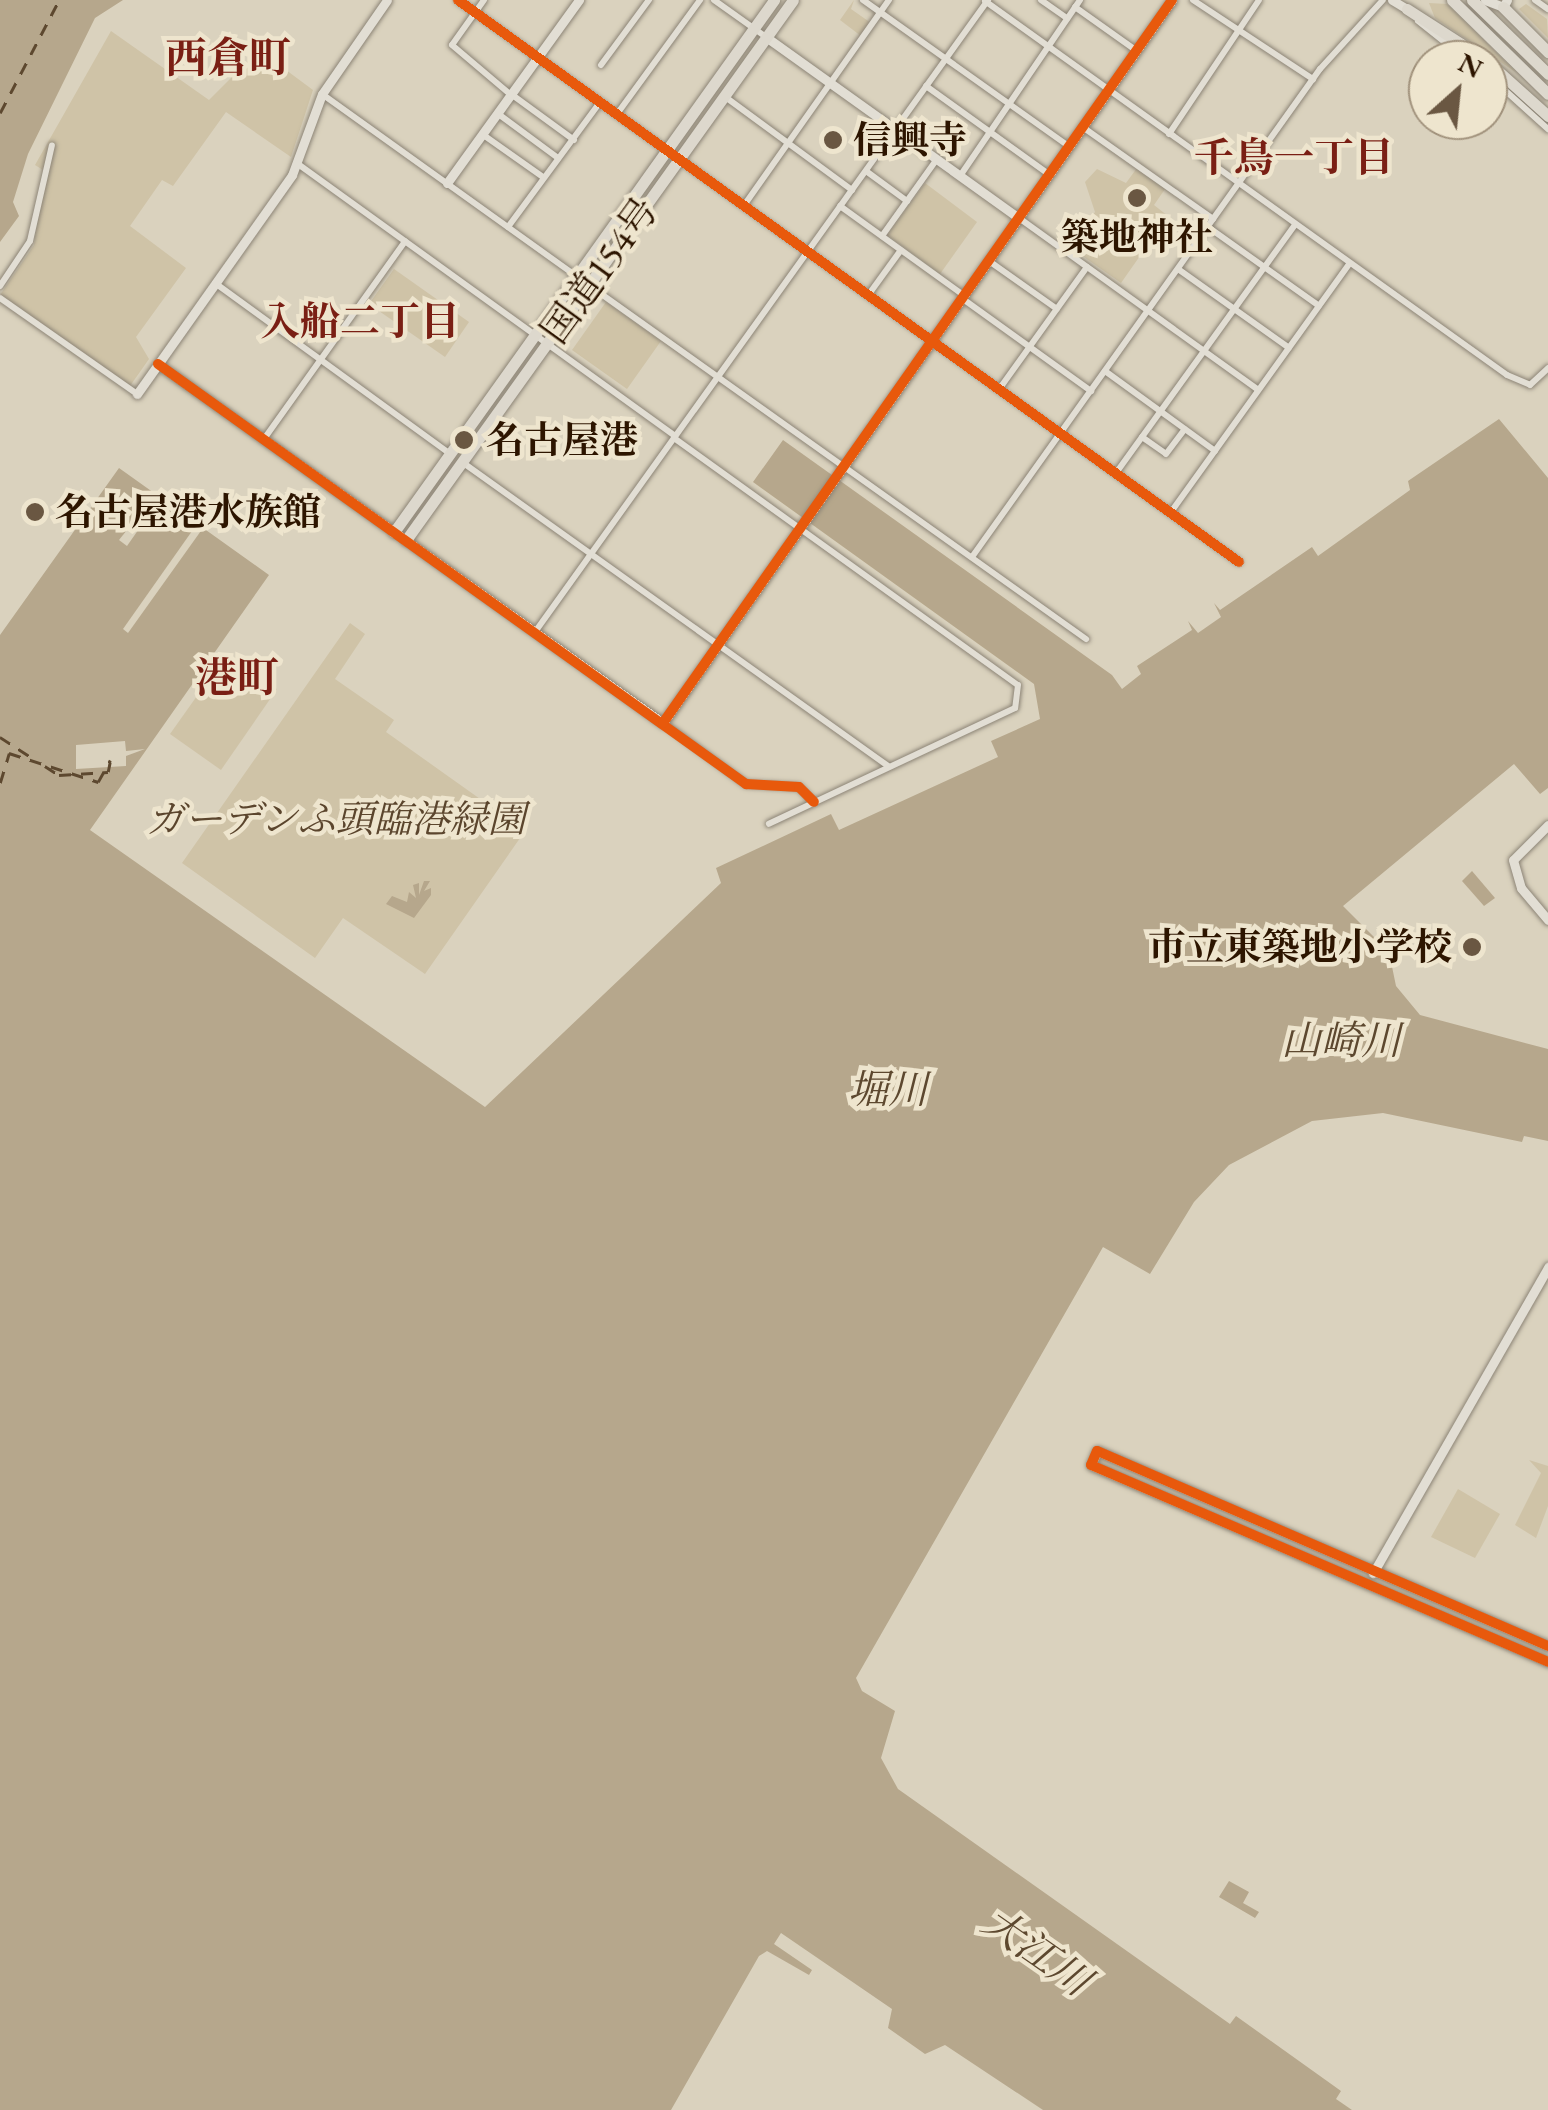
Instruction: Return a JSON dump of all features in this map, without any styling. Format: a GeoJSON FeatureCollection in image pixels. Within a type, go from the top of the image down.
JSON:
{"type":"FeatureCollection","features":[{"type":"Feature","properties":{"kind":"highway","name":"国道154号"},"geometry":{"type":"LineString","coordinates":[[394,532],[774,0]]}},
{"type":"Feature","properties":{"kind":"highway","name":"国道154号"},"geometry":{"type":"LineString","coordinates":[[406,540],[793,0]]}},
{"type":"Feature","properties":{"kind":"highway"},"geometry":{"type":"LineString","coordinates":[[1452,0],[1548,94]]}},
{"type":"Feature","properties":{"kind":"highway"},"geometry":{"type":"LineString","coordinates":[[1479,3],[1548,74]]}},
{"type":"Feature","properties":{"kind":"highway"},"geometry":{"type":"LineString","coordinates":[[1505,4],[1548,52]]}},
{"type":"Feature","properties":{"kind":"highway"},"geometry":{"type":"LineString","coordinates":[[1407,9],[1455,40]]}},
{"type":"Feature","properties":{"kind":"highway"},"geometry":{"type":"LineString","coordinates":[[1508,80],[1548,116]]}},
{"type":"Feature","properties":{"kind":"street"},"geometry":{"type":"LineString","coordinates":[[0,298],[136,394],[298,164],[322,94],[387,0]]}},
{"type":"Feature","properties":{"kind":"street"},"geometry":{"type":"LineString","coordinates":[[458,0],[1239,562]]}},
{"type":"Feature","properties":{"kind":"street"},"geometry":{"type":"LineString","coordinates":[[484,0],[452,44],[574,140]]}},
{"type":"Feature","properties":{"kind":"street"},"geometry":{"type":"LineString","coordinates":[[447,184],[578,0]]}},
{"type":"Feature","properties":{"kind":"street"},"geometry":{"type":"LineString","coordinates":[[601,65],[648,0]]}},
{"type":"Feature","properties":{"kind":"street"},"geometry":{"type":"LineString","coordinates":[[618,114],[700,0]]}},
{"type":"Feature","properties":{"kind":"street"},"geometry":{"type":"LineString","coordinates":[[714,0],[1258,390]]}},
{"type":"Feature","properties":{"kind":"street"},"geometry":{"type":"LineString","coordinates":[[863,0],[1070,147]]}},
{"type":"Feature","properties":{"kind":"street"},"geometry":{"type":"LineString","coordinates":[[746,204],[889,0]]}},
{"type":"Feature","properties":{"kind":"street"},"geometry":{"type":"LineString","coordinates":[[1041,0],[1067,18]]}},
{"type":"Feature","properties":{"kind":"street"},"geometry":{"type":"LineString","coordinates":[[663,724],[1172,0]]}},
{"type":"Feature","properties":{"kind":"street"},"geometry":{"type":"LineString","coordinates":[[1193,0],[1313,79]]}},
{"type":"Feature","properties":{"kind":"street"},"geometry":{"type":"LineString","coordinates":[[1169,134],[1259,0]]}},
{"type":"Feature","properties":{"kind":"street"},"geometry":{"type":"LineString","coordinates":[[972,557],[1313,79],[1383,0]]}},
{"type":"Feature","properties":{"kind":"street"},"geometry":{"type":"LineString","coordinates":[[1392,0],[1443,40]]}},
{"type":"Feature","properties":{"kind":"street"},"geometry":{"type":"LineString","coordinates":[[1535,0],[1548,9]]}},
{"type":"Feature","properties":{"kind":"street"},"geometry":{"type":"LineString","coordinates":[[535,632],[986,1],[1507,375],[1530,385],[1548,368]]}},
{"type":"Feature","properties":{"kind":"street"},"geometry":{"type":"LineString","coordinates":[[1479,3],[1505,4]]}},
{"type":"Feature","properties":{"kind":"street"},"geometry":{"type":"LineString","coordinates":[[960,176],[1077,4],[1138,51]]}},
{"type":"Feature","properties":{"kind":"street"},"geometry":{"type":"LineString","coordinates":[[926,86],[1050,174]]}},
{"type":"Feature","properties":{"kind":"street"},"geometry":{"type":"LineString","coordinates":[[322,94],[576,276]]}},
{"type":"Feature","properties":{"kind":"street"},"geometry":{"type":"LineString","coordinates":[[1508,94],[1548,129]]}},
{"type":"Feature","properties":{"kind":"street"},"geometry":{"type":"LineString","coordinates":[[724,96],[852,190]]}},
{"type":"Feature","properties":{"kind":"street"},"geometry":{"type":"LineString","coordinates":[[508,227],[600,102]]}},
{"type":"Feature","properties":{"kind":"street"},"geometry":{"type":"LineString","coordinates":[[497,114],[558,158]]}},
{"type":"Feature","properties":{"kind":"street"},"geometry":{"type":"LineString","coordinates":[[1084,128],[1214,220]]}},
{"type":"Feature","properties":{"kind":"street"},"geometry":{"type":"LineString","coordinates":[[482,134],[543,178]]}},
{"type":"Feature","properties":{"kind":"street"},"geometry":{"type":"LineString","coordinates":[[0,286],[30,241],[52,146]]}},
{"type":"Feature","properties":{"kind":"street"},"geometry":{"type":"LineString","coordinates":[[882,236],[937,159]]}},
{"type":"Feature","properties":{"kind":"street"},"geometry":{"type":"LineString","coordinates":[[298,164],[1018,685],[1015,708],[769,824]]}},
{"type":"Feature","properties":{"kind":"street"},"geometry":{"type":"LineString","coordinates":[[866,171],[907,201]]}},
{"type":"Feature","properties":{"kind":"street"},"geometry":{"type":"LineString","coordinates":[[840,206],[1091,390]]}},
{"type":"Feature","properties":{"kind":"street"},"geometry":{"type":"LineString","coordinates":[[1116,472],[1295,225]]}},
{"type":"Feature","properties":{"kind":"street"},"geometry":{"type":"LineString","coordinates":[[1208,228],[1318,306]]}},
{"type":"Feature","properties":{"kind":"street"},"geometry":{"type":"LineString","coordinates":[[264,439],[405,241]]}},
{"type":"Feature","properties":{"kind":"street"},"geometry":{"type":"LineString","coordinates":[[870,294],[901,250]]}},
{"type":"Feature","properties":{"kind":"street"},"geometry":{"type":"LineString","coordinates":[[989,261],[1057,309]]}},
{"type":"Feature","properties":{"kind":"street"},"geometry":{"type":"LineString","coordinates":[[1171,512],[1349,264]]}},
{"type":"Feature","properties":{"kind":"street"},"geometry":{"type":"LineString","coordinates":[[1000,388],[1087,267]]}},
{"type":"Feature","properties":{"kind":"street"},"geometry":{"type":"LineString","coordinates":[[1178,268],[1288,348]]}},
{"type":"Feature","properties":{"kind":"street"},"geometry":{"type":"LineString","coordinates":[[215,284],[450,453]]}},
{"type":"Feature","properties":{"kind":"street"},"geometry":{"type":"LineString","coordinates":[[588,285],[841,469],[1086,639]]}},
{"type":"Feature","properties":{"kind":"street"},"geometry":{"type":"LineString","coordinates":[[158,364],[746,784],[799,787],[814,802]]}},
{"type":"Feature","properties":{"kind":"street"},"geometry":{"type":"LineString","coordinates":[[1105,371],[1215,450]]}},
{"type":"Feature","properties":{"kind":"street"},"geometry":{"type":"LineString","coordinates":[[1142,437],[1166,454],[1185,429]]}},
{"type":"Feature","properties":{"kind":"street"},"geometry":{"type":"LineString","coordinates":[[462,462],[888,766]]}},
{"type":"Feature","properties":{"kind":"street"},"geometry":{"type":"LineString","coordinates":[[1548,825],[1512,860],[1522,888],[1548,920]]}},
{"type":"Feature","properties":{"kind":"street"},"geometry":{"type":"LineString","coordinates":[[1366,1583],[1548,1268]]}},
{"type":"Feature","properties":{"kind":"street"},"geometry":{"type":"LineString","coordinates":[[1548,1646],[1097,1451],[1091,1464],[1548,1662]]}},
{"type":"Feature","properties":{"kind":"green space"},"geometry":{"type":"Polygon","coordinates":[[[854,0],[851,9],[871,23],[861,36],[840,20],[854,0]]]}},
{"type":"Feature","properties":{"kind":"green space"},"geometry":{"type":"Polygon","coordinates":[[[1429,3],[1447,4],[1484,40],[1468,40],[1435,18],[1429,3]]]}},
{"type":"Feature","properties":{"kind":"green space"},"geometry":{"type":"Polygon","coordinates":[[[1526,4],[1547,19],[1548,38],[1519,9],[1526,4]]]}},
{"type":"Feature","properties":{"kind":"green space"},"geometry":{"type":"Polygon","coordinates":[[[111,31],[209,100],[259,50],[313,90],[291,157],[226,112],[173,186],[162,180],[130,226],[186,268],[136,337],[149,359],[130,386],[0,295],[34,245],[43,170],[35,165],[111,31]]]}},
{"type":"Feature","properties":{"kind":"green space"},"geometry":{"type":"Polygon","coordinates":[[[1137,168],[1165,189],[1154,205],[1168,216],[1121,283],[1057,238],[1068,223],[1081,231],[1095,212],[1085,182],[1097,169],[1126,183],[1137,168]]]}},
{"type":"Feature","properties":{"kind":"green space"},"geometry":{"type":"Polygon","coordinates":[[[925,183],[977,222],[940,274],[887,235],[925,183]]]}},
{"type":"Feature","properties":{"kind":"green space"},"geometry":{"type":"Polygon","coordinates":[[[394,269],[469,322],[445,357],[369,304],[394,269]]]}},
{"type":"Feature","properties":{"kind":"green space"},"geometry":{"type":"Polygon","coordinates":[[[606,302],[661,341],[627,389],[572,350],[606,302]]]}},
{"type":"Feature","properties":{"kind":"green space","name":"ガーデンふ頭臨港緑園"},"geometry":{"type":"Polygon","coordinates":[[[350,623],[365,634],[335,679],[394,720],[386,732],[525,831],[425,974],[343,918],[315,958],[182,863],[350,623]]]}},
{"type":"Feature","properties":{"kind":"green space"},"geometry":{"type":"Polygon","coordinates":[[[226,655],[277,689],[221,770],[170,734],[226,655]]]}},
{"type":"Feature","properties":{"kind":"green space"},"geometry":{"type":"Polygon","coordinates":[[[1529,1460],[1548,1466],[1548,1506],[1536,1538],[1515,1525],[1541,1473],[1529,1460]]]}},
{"type":"Feature","properties":{"kind":"green space"},"geometry":{"type":"Polygon","coordinates":[[[1458,1489],[1500,1514],[1475,1558],[1431,1537],[1458,1489]]]}},
{"type":"Feature","properties":{"kind":"water"},"geometry":{"type":"Polygon","coordinates":[[[0,0],[123,0],[95,18],[28,154],[13,202],[19,216],[0,242],[0,0]]]}},
{"type":"Feature","properties":{"kind":"water"},"geometry":{"type":"Polygon","coordinates":[[[1499,419],[1548,478],[1548,788],[1540,794],[1514,764],[1343,906],[1389,952],[1396,986],[1420,1015],[1548,1049],[1548,1141],[1524,1136],[1522,1142],[1383,1113],[1312,1121],[1229,1165],[1194,1202],[1150,1274],[1103,1247],[856,1678],[862,1691],[895,1711],[881,1758],[898,1789],[1230,2024],[1236,2016],[1341,2091],[1336,2099],[1352,2110],[1043,2110],[945,2045],[925,2054],[888,2028],[892,2009],[781,1933],[774,1944],[812,1970],[809,1975],[767,1951],[759,1956],[671,2110],[0,2110],[0,635],[119,468],[269,575],[90,830],[485,1107],[721,883],[716,868],[831,814],[839,830],[998,757],[991,741],[1040,719],[1034,684],[753,482],[783,440],[1112,675],[1122,689],[1141,674],[1137,666],[1192,630],[1188,621],[1198,633],[1221,617],[1214,603],[1220,610],[1312,547],[1318,556],[1410,490],[1408,481],[1499,419]]]}},
{"type":"Feature","properties":{"kind":"water"},"geometry":{"type":"Polygon","coordinates":[[[1472,871],[1495,898],[1484,906],[1462,881],[1472,871]]]}},
{"type":"Feature","properties":{"kind":"water"},"geometry":{"type":"Polygon","coordinates":[[[424,881],[430,881],[424,891],[431,888],[431,895],[414,918],[386,904],[392,896],[407,902],[409,892],[416,898],[413,885],[419,883],[419,895],[424,881]]]}},
{"type":"Feature","properties":{"kind":"water"},"geometry":{"type":"Polygon","coordinates":[[[1229,1881],[1249,1892],[1243,1903],[1259,1912],[1255,1918],[1219,1897],[1229,1881]]]}},
{"type":"Feature","properties":{"kind":"pier"},"geometry":{"type":"Polygon","coordinates":[[[155,495],[155,506],[127,546],[119,540],[155,495]]]}},
{"type":"Feature","properties":{"kind":"pier"},"geometry":{"type":"Polygon","coordinates":[[[197,524],[203,528],[128,633],[123,629],[197,524]]]}},
{"type":"Feature","properties":{"kind":"pier"},"geometry":{"type":"Polygon","coordinates":[[[125,741],[126,751],[145,749],[126,756],[126,766],[76,769],[76,745],[125,741]]]}},
{"type":"Feature","properties":{"kind":"ferry route"},"geometry":{"type":"LineString","coordinates":[[0,113],[59,0]]}},
{"type":"Feature","properties":{"kind":"ferry route"},"geometry":{"type":"LineString","coordinates":[[0,737],[34,759]]}},
{"type":"Feature","properties":{"kind":"ferry route"},"geometry":{"type":"LineString","coordinates":[[0,783],[9,753],[98,782],[110,760]]}},
{"type":"Feature","properties":{"kind":"ferry route"},"geometry":{"type":"LineString","coordinates":[[45,766],[59,775],[108,772],[110,762]]}},
{"type":"Feature","properties":{"kind":"cycle path"},"geometry":{"type":"LineString","coordinates":[[458,0],[1239,562]]}},
{"type":"Feature","properties":{"kind":"cycle path"},"geometry":{"type":"LineString","coordinates":[[663,723],[1172,0]]}},
{"type":"Feature","properties":{"kind":"cycle path"},"geometry":{"type":"LineString","coordinates":[[158,364],[746,784],[799,787],[814,802]]}},
{"type":"Feature","properties":{"kind":"cycle path"},"geometry":{"type":"LineString","coordinates":[[1548,1646],[1097,1451],[1091,1465],[1548,1662]]}},
{"type":"Feature","properties":{"kind":"place","name":"信興寺"},"geometry":{"type":"Point","coordinates":[833,140]}},
{"type":"Feature","properties":{"kind":"place","name":"築地神社"},"geometry":{"type":"Point","coordinates":[1137,198]}},
{"type":"Feature","properties":{"kind":"place","name":"名古屋港"},"geometry":{"type":"Point","coordinates":[464,440]}},
{"type":"Feature","properties":{"kind":"place","name":"名古屋港水族館"},"geometry":{"type":"Point","coordinates":[35,512]}},
{"type":"Feature","properties":{"kind":"place","name":"市立東築地小学校"},"geometry":{"type":"Point","coordinates":[1472,947]}},
{"type":"Feature","properties":{"kind":"district","name":"西倉町"},"geometry":{"type":"Point","coordinates":[228,58]}},
{"type":"Feature","properties":{"kind":"district","name":"千鳥一丁目"},"geometry":{"type":"Point","coordinates":[1294,157]}},
{"type":"Feature","properties":{"kind":"district","name":"入船二丁目"},"geometry":{"type":"Point","coordinates":[360,321]}},
{"type":"Feature","properties":{"kind":"district","name":"港町"},"geometry":{"type":"Point","coordinates":[237,678]}},
{"type":"Feature","properties":{"kind":"water label","name":"山崎川"},"geometry":{"type":"Point","coordinates":[1341,1040]}},
{"type":"Feature","properties":{"kind":"water label","name":"堀川"},"geometry":{"type":"Point","coordinates":[888,1089]}},
{"type":"Feature","properties":{"kind":"water label","name":"大江川"},"geometry":{"type":"Point","coordinates":[1037,1951]}}]}
